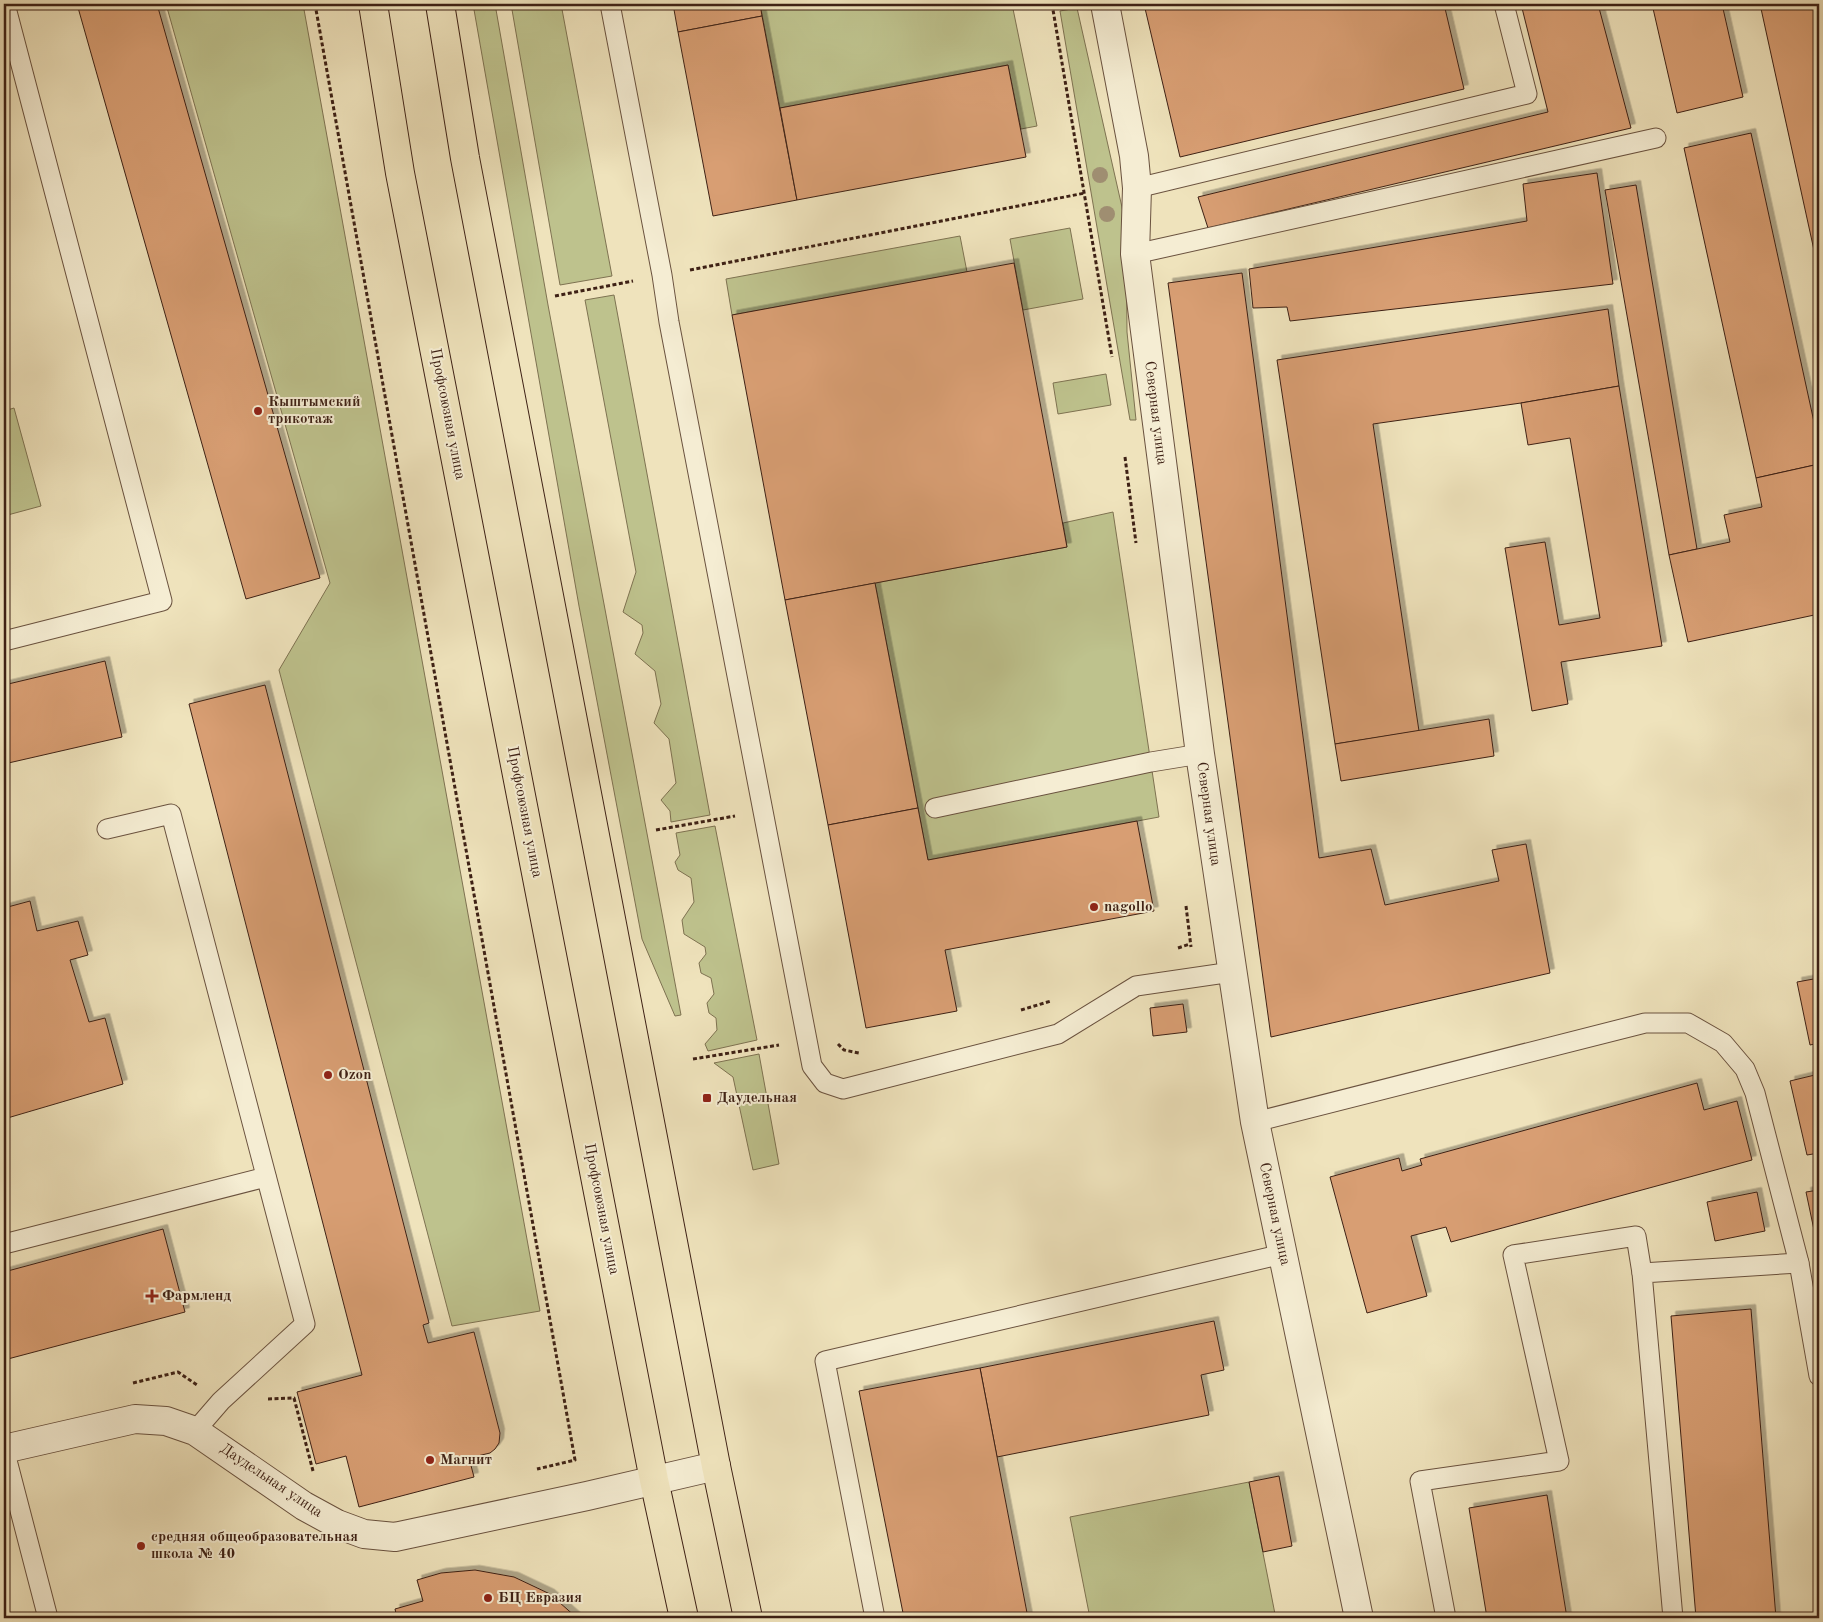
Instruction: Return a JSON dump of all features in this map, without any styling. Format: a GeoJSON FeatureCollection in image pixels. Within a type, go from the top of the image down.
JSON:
{"type":"FeatureCollection","features":[{"type":"Feature","properties":{"kind":"main road","name":"Профсоюзная улица"},"geometry":{"type":"LineString","coordinates":[[373,4],[400,173],[654,1480],[684,1618]]}},
{"type":"Feature","properties":{"kind":"main road"},"geometry":{"type":"LineString","coordinates":[[440,4],[466,158],[716,1466],[748,1618]]}},
{"type":"Feature","properties":{"kind":"street","name":"Северная улица"},"geometry":{"type":"LineString","coordinates":[[1105,4],[1134,156],[1136,188],[1135,254],[1200,754],[1255,1122],[1359,1618]]}},
{"type":"Feature","properties":{"kind":"street","name":"Даудельная улица"},"geometry":{"type":"LineString","coordinates":[[4,1449],[135,1419],[166,1421],[195,1431],[304,1506],[337,1524],[364,1534],[395,1537],[716,1466]]}},
{"type":"Feature","properties":{"kind":"lane"},"geometry":{"type":"LineString","coordinates":[[4,640],[162,601],[5,4]]}},
{"type":"Feature","properties":{"kind":"lane"},"geometry":{"type":"LineString","coordinates":[[610,4],[812,1066],[825,1083],[843,1090],[1058,1034],[1136,986],[1232,972]]}},
{"type":"Feature","properties":{"kind":"lane"},"geometry":{"type":"LineString","coordinates":[[1136,188],[1527,94],[1504,4]]}},
{"type":"Feature","properties":{"kind":"lane"},"geometry":{"type":"LineString","coordinates":[[1135,254],[1656,138]]}},
{"type":"Feature","properties":{"kind":"lane"},"geometry":{"type":"LineString","coordinates":[[935,808],[1151,762],[1200,754]]}},
{"type":"Feature","properties":{"kind":"lane"},"geometry":{"type":"LineString","coordinates":[[107,829],[171,814],[305,1324],[221,1401],[195,1431]]}},
{"type":"Feature","properties":{"kind":"lane"},"geometry":{"type":"LineString","coordinates":[[1255,1122],[1645,1022],[1688,1022],[1722,1043],[1745,1069],[1755,1092],[1799,1263],[1819,1376]]}},
{"type":"Feature","properties":{"kind":"lane"},"geometry":{"type":"LineString","coordinates":[[4,1244],[266,1177]]}},
{"type":"Feature","properties":{"kind":"lane"},"geometry":{"type":"LineString","coordinates":[[1446,1618],[1420,1481],[1559,1461],[1513,1255],[1636,1236],[1642,1273],[1672,1618]]}},
{"type":"Feature","properties":{"kind":"lane"},"geometry":{"type":"LineString","coordinates":[[875,1618],[825,1361],[1283,1254]]}},
{"type":"Feature","properties":{"kind":"lane"},"geometry":{"type":"LineString","coordinates":[[1642,1273],[1799,1263]]}},
{"type":"Feature","properties":{"kind":"lane"},"geometry":{"type":"LineString","coordinates":[[4,1449],[49,1618]]}},
{"type":"Feature","properties":{"kind":"path"},"geometry":{"type":"LineString","coordinates":[[315,4],[575,1460],[528,1472]]}},
{"type":"Feature","properties":{"kind":"path"},"geometry":{"type":"LineString","coordinates":[[1052,4],[1113,366]]}},
{"type":"Feature","properties":{"kind":"path"},"geometry":{"type":"LineString","coordinates":[[555,296],[1085,192]]}},
{"type":"Feature","properties":{"kind":"path"},"geometry":{"type":"LineString","coordinates":[[1124,450],[1127,486],[1136,545]]}},
{"type":"Feature","properties":{"kind":"path"},"geometry":{"type":"LineString","coordinates":[[656,830],[763,810]]}},
{"type":"Feature","properties":{"kind":"path"},"geometry":{"type":"LineString","coordinates":[[1186,905],[1194,977]]}},
{"type":"Feature","properties":{"kind":"path"},"geometry":{"type":"LineString","coordinates":[[1172,950],[1190,944]]}},
{"type":"Feature","properties":{"kind":"path"},"geometry":{"type":"LineString","coordinates":[[1014,1012],[1052,1001]]}},
{"type":"Feature","properties":{"kind":"path"},"geometry":{"type":"LineString","coordinates":[[693,1059],[829,1037],[844,1050],[862,1053]]}},
{"type":"Feature","properties":{"kind":"path"},"geometry":{"type":"LineString","coordinates":[[131,1384],[178,1372],[221,1401],[294,1398],[314,1475]]}},
{"type":"Feature","properties":{"kind":"green space"},"geometry":{"type":"Polygon","coordinates":[[[166,4],[303,4],[540,1311],[452,1326],[279,670],[330,583],[166,4]]]}},
{"type":"Feature","properties":{"kind":"green space"},"geometry":{"type":"Polygon","coordinates":[[[473,4],[495,4],[548,305],[681,1015],[675,1016],[642,939],[579,606],[473,4]]]}},
{"type":"Feature","properties":{"kind":"green space"},"geometry":{"type":"Polygon","coordinates":[[[511,4],[561,4],[612,276],[560,285],[511,4]]]}},
{"type":"Feature","properties":{"kind":"green space"},"geometry":{"type":"Polygon","coordinates":[[[760,4],[1012,4],[1037,126],[1021,129],[1008,65],[780,108],[760,4]]]}},
{"type":"Feature","properties":{"kind":"green space"},"geometry":{"type":"Polygon","coordinates":[[[1077,8],[1126,225],[1127,332],[1136,420],[1130,420],[1060,11],[1077,8]]]}},
{"type":"Feature","properties":{"kind":"green space"},"geometry":{"type":"Polygon","coordinates":[[[1070,228],[1083,299],[1023,310],[1010,239],[1070,228]]]}},
{"type":"Feature","properties":{"kind":"green space"},"geometry":{"type":"Polygon","coordinates":[[[960,236],[967,272],[732,315],[726,279],[960,236]]]}},
{"type":"Feature","properties":{"kind":"green space"},"geometry":{"type":"Polygon","coordinates":[[[614,295],[710,815],[671,822],[670,811],[661,800],[676,783],[669,739],[654,723],[661,704],[655,671],[635,654],[643,633],[642,625],[623,612],[636,572],[585,300],[614,295]]]}},
{"type":"Feature","properties":{"kind":"green space"},"geometry":{"type":"Polygon","coordinates":[[[1106,374],[1111,405],[1058,414],[1053,383],[1106,374]]]}},
{"type":"Feature","properties":{"kind":"green space"},"geometry":{"type":"Polygon","coordinates":[[[14,408],[41,506],[4,516],[4,411],[14,408]]]}},
{"type":"Feature","properties":{"kind":"green space"},"geometry":{"type":"Polygon","coordinates":[[[1113,512],[1159,817],[928,860],[875,583],[1067,547],[1063,523],[1113,512]]]}},
{"type":"Feature","properties":{"kind":"green space"},"geometry":{"type":"Polygon","coordinates":[[[715,826],[757,1040],[708,1051],[705,1044],[717,1030],[716,1018],[709,1013],[707,1003],[714,994],[711,978],[701,973],[699,963],[706,954],[705,947],[684,934],[682,920],[694,902],[691,878],[678,870],[675,862],[680,855],[676,833],[715,826]]]}},
{"type":"Feature","properties":{"kind":"green space"},"geometry":{"type":"Polygon","coordinates":[[[759,1054],[779,1164],[753,1170],[733,1077],[714,1063],[759,1054]]]}},
{"type":"Feature","properties":{"kind":"green space"},"geometry":{"type":"Polygon","coordinates":[[[1249,1482],[1275,1614],[1252,1618],[1090,1618],[1070,1517],[1249,1482]]]}},
{"type":"Feature","properties":{"kind":"building"},"geometry":{"type":"Polygon","coordinates":[[[77,4],[157,4],[320,578],[246,599],[77,4]]]}},
{"type":"Feature","properties":{"kind":"building"},"geometry":{"type":"Polygon","coordinates":[[[673,4],[760,4],[762,16],[678,32],[673,4]]]}},
{"type":"Feature","properties":{"kind":"building"},"geometry":{"type":"Polygon","coordinates":[[[1144,4],[1444,4],[1464,89],[1180,157],[1144,4]]]}},
{"type":"Feature","properties":{"kind":"building"},"geometry":{"type":"Polygon","coordinates":[[[1521,4],[1598,4],[1631,128],[1208,228],[1198,197],[1548,112],[1521,4]]]}},
{"type":"Feature","properties":{"kind":"building"},"geometry":{"type":"Polygon","coordinates":[[[1652,4],[1722,4],[1743,97],[1677,113],[1652,4]]]}},
{"type":"Feature","properties":{"kind":"building"},"geometry":{"type":"Polygon","coordinates":[[[1760,4],[1819,4],[1819,273],[1760,4]]]}},
{"type":"Feature","properties":{"kind":"building"},"geometry":{"type":"Polygon","coordinates":[[[762,16],[797,200],[713,216],[678,32],[762,16]]]}},
{"type":"Feature","properties":{"kind":"building"},"geometry":{"type":"Polygon","coordinates":[[[1008,65],[1026,157],[797,200],[780,108],[1008,65]]]}},
{"type":"Feature","properties":{"kind":"building"},"geometry":{"type":"Polygon","coordinates":[[[1751,133],[1819,445],[1819,464],[1756,478],[1684,148],[1751,133]]]}},
{"type":"Feature","properties":{"kind":"building"},"geometry":{"type":"Polygon","coordinates":[[[1597,173],[1613,284],[1290,321],[1287,307],[1253,308],[1249,269],[1527,221],[1523,184],[1597,173]]]}},
{"type":"Feature","properties":{"kind":"building"},"geometry":{"type":"Polygon","coordinates":[[[1636,185],[1697,549],[1669,555],[1605,190],[1636,185]]]}},
{"type":"Feature","properties":{"kind":"building"},"geometry":{"type":"Polygon","coordinates":[[[1014,263],[1067,547],[785,600],[732,315],[1014,263]]]}},
{"type":"Feature","properties":{"kind":"building"},"geometry":{"type":"Polygon","coordinates":[[[1242,273],[1319,858],[1371,849],[1385,905],[1499,881],[1492,850],[1526,844],[1550,973],[1271,1037],[1168,283],[1242,273]]]}},
{"type":"Feature","properties":{"kind":"building"},"geometry":{"type":"Polygon","coordinates":[[[1608,309],[1619,386],[1521,403],[1373,424],[1419,731],[1335,744],[1277,360],[1608,309]]]}},
{"type":"Feature","properties":{"kind":"building"},"geometry":{"type":"Polygon","coordinates":[[[1619,386],[1662,646],[1561,662],[1568,704],[1532,711],[1505,548],[1545,542],[1559,625],[1600,618],[1570,438],[1528,445],[1521,403],[1619,386]]]}},
{"type":"Feature","properties":{"kind":"building"},"geometry":{"type":"Polygon","coordinates":[[[1819,464],[1819,614],[1688,642],[1669,555],[1730,542],[1724,515],[1762,507],[1756,478],[1819,464]]]}},
{"type":"Feature","properties":{"kind":"building"},"geometry":{"type":"Polygon","coordinates":[[[875,583],[918,808],[828,825],[785,600],[875,583]]]}},
{"type":"Feature","properties":{"kind":"building"},"geometry":{"type":"Polygon","coordinates":[[[105,661],[122,737],[4,764],[4,685],[105,661]]]}},
{"type":"Feature","properties":{"kind":"building"},"geometry":{"type":"Polygon","coordinates":[[[265,685],[429,1323],[423,1325],[428,1343],[474,1332],[500,1433],[499,1443],[495,1449],[490,1453],[469,1458],[474,1477],[359,1507],[346,1456],[316,1464],[297,1392],[362,1375],[189,704],[265,685]]]}},
{"type":"Feature","properties":{"kind":"building"},"geometry":{"type":"Polygon","coordinates":[[[1489,719],[1494,756],[1341,781],[1335,744],[1489,719]]]}},
{"type":"Feature","properties":{"kind":"building"},"geometry":{"type":"Polygon","coordinates":[[[918,808],[928,860],[1137,821],[1154,911],[945,950],[957,1011],[866,1028],[828,825],[918,808]]]}},
{"type":"Feature","properties":{"kind":"building"},"geometry":{"type":"Polygon","coordinates":[[[30,901],[37,931],[78,921],[88,955],[70,960],[89,1022],[105,1018],[123,1084],[4,1119],[4,908],[30,901]]]}},
{"type":"Feature","properties":{"kind":"building"},"geometry":{"type":"Polygon","coordinates":[[[1819,978],[1819,1043],[1810,1045],[1797,982],[1819,978]]]}},
{"type":"Feature","properties":{"kind":"building"},"geometry":{"type":"Polygon","coordinates":[[[1183,1004],[1187,1032],[1153,1036],[1150,1008],[1183,1004]]]}},
{"type":"Feature","properties":{"kind":"building"},"geometry":{"type":"Polygon","coordinates":[[[1819,1074],[1819,1153],[1807,1155],[1790,1081],[1819,1074]]]}},
{"type":"Feature","properties":{"kind":"building"},"geometry":{"type":"Polygon","coordinates":[[[1697,1083],[1704,1110],[1737,1101],[1752,1160],[1451,1242],[1446,1227],[1411,1236],[1427,1296],[1367,1313],[1330,1177],[1399,1158],[1402,1171],[1422,1165],[1420,1159],[1697,1083]]]}},
{"type":"Feature","properties":{"kind":"building"},"geometry":{"type":"Polygon","coordinates":[[[1819,1190],[1819,1229],[1814,1230],[1806,1192],[1819,1190]]]}},
{"type":"Feature","properties":{"kind":"building"},"geometry":{"type":"Polygon","coordinates":[[[1757,1192],[1765,1231],[1715,1241],[1707,1202],[1757,1192]]]}},
{"type":"Feature","properties":{"kind":"building"},"geometry":{"type":"Polygon","coordinates":[[[163,1229],[185,1312],[4,1360],[4,1272],[163,1229]]]}},
{"type":"Feature","properties":{"kind":"building"},"geometry":{"type":"Polygon","coordinates":[[[1751,1309],[1776,1618],[1696,1618],[1671,1316],[1751,1309]]]}},
{"type":"Feature","properties":{"kind":"building"},"geometry":{"type":"Polygon","coordinates":[[[1214,1321],[1224,1370],[1201,1375],[1209,1415],[997,1457],[980,1368],[1214,1321]]]}},
{"type":"Feature","properties":{"kind":"building"},"geometry":{"type":"Polygon","coordinates":[[[980,1368],[1028,1618],[904,1618],[859,1391],[980,1368]]]}},
{"type":"Feature","properties":{"kind":"building"},"geometry":{"type":"Polygon","coordinates":[[[1279,1476],[1292,1546],[1263,1552],[1249,1482],[1279,1476]]]}},
{"type":"Feature","properties":{"kind":"building"},"geometry":{"type":"Polygon","coordinates":[[[1547,1495],[1567,1618],[1487,1618],[1469,1508],[1547,1495]]]}},
{"type":"Feature","properties":{"kind":"building","name":"БЦ Евразия"},"geometry":{"type":"Polygon","coordinates":[[[475,1570],[514,1577],[550,1594],[577,1618],[397,1618],[395,1609],[423,1601],[417,1580],[441,1573],[475,1570]]]}},
{"type":"Feature","properties":{"kind":"place","name":"Кыштымский трикотаж"},"geometry":{"type":"Point","coordinates":[258,411]}},
{"type":"Feature","properties":{"kind":"place","name":"nagollo"},"geometry":{"type":"Point","coordinates":[1094,907]}},
{"type":"Feature","properties":{"kind":"place","name":"Ozon"},"geometry":{"type":"Point","coordinates":[328,1075]}},
{"type":"Feature","properties":{"kind":"place","name":"Даудельная"},"geometry":{"type":"Point","coordinates":[707,1098]}},
{"type":"Feature","properties":{"kind":"place","name":"Фармленд"},"geometry":{"type":"Point","coordinates":[152,1296]}},
{"type":"Feature","properties":{"kind":"place","name":"Магнит"},"geometry":{"type":"Point","coordinates":[430,1460]}},
{"type":"Feature","properties":{"kind":"place","name":"средняя общеобразовательная школа № 40"},"geometry":{"type":"Point","coordinates":[141,1546]}},
{"type":"Feature","properties":{"kind":"place","name":"БЦ Евразия"},"geometry":{"type":"Point","coordinates":[488,1598]}}]}
